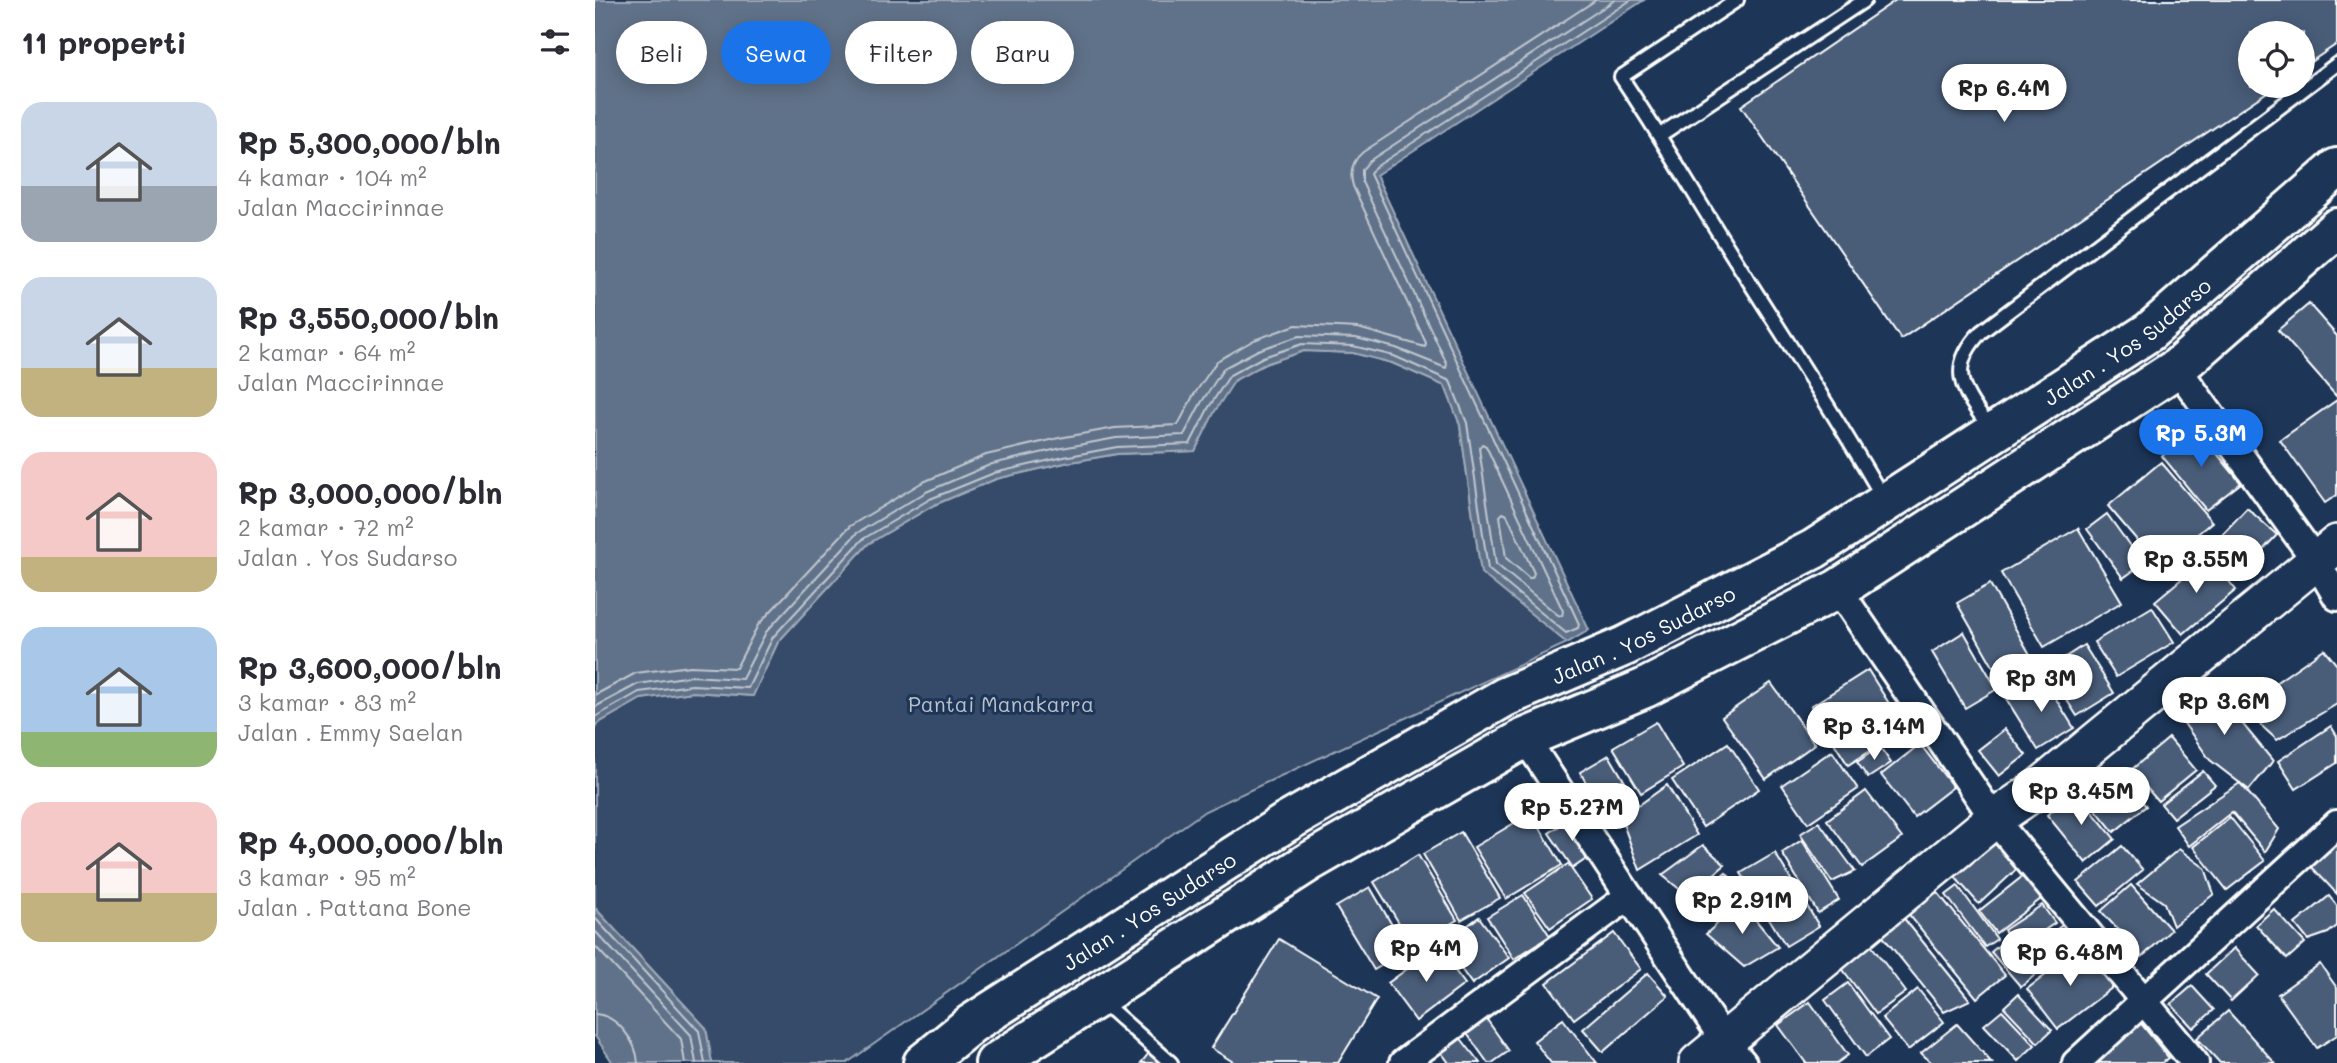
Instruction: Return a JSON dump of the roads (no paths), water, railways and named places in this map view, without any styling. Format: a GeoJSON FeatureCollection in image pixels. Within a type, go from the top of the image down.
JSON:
{"type":"FeatureCollection","features":[{"type":"Feature","properties":{"kind":"highway","name":"Jalan . Yos Sudarso"},"geometry":{"type":"LineString","coordinates":[[923,1063],[971,1024],[1285,822],[1505,697],[1625,646],[1814,550],[2149,332],[2337,168]]}},
{"type":"Feature","properties":{"kind":"highway"},"geometry":{"type":"LineString","coordinates":[[997,1062],[1309,862],[1525,738],[1645,688],[1838,589],[2177,369],[2337,228]]}},
{"type":"Feature","properties":{"kind":"main road"},"geometry":{"type":"LineString","coordinates":[[1722,1056],[1994,819],[2039,788],[2326,552]]}},
{"type":"Feature","properties":{"kind":"street"},"geometry":{"type":"LineString","coordinates":[[2177,369],[2326,552],[2337,597]]}},
{"type":"Feature","properties":{"kind":"street"},"geometry":{"type":"LineString","coordinates":[[1838,589],[1994,819],[2195,1063]]}},
{"type":"Feature","properties":{"kind":"street"},"geometry":{"type":"LineString","coordinates":[[1525,738],[1629,896],[1722,1056]]}},
{"type":"Feature","properties":{"kind":"street"},"geometry":{"type":"LineString","coordinates":[[2076,1063],[2337,824]]}},
{"type":"Feature","properties":{"kind":"street"},"geometry":{"type":"LineString","coordinates":[[1403,1063],[1629,896]]}},
{"type":"Feature","properties":{"kind":"lane"},"geometry":{"type":"LineString","coordinates":[[1737,0],[1621,77],[1841,424],[1886,503]]}},
{"type":"Feature","properties":{"kind":"lane"},"geometry":{"type":"LineString","coordinates":[[1660,135],[1865,0]]}},
{"type":"Feature","properties":{"kind":"lane"},"geometry":{"type":"LineString","coordinates":[[1993,433],[1967,397],[1961,383],[1960,367],[1967,346],[2003,313],[2337,64]]}},
{"type":"Feature","properties":{"kind":"lane"},"geometry":{"type":"LineString","coordinates":[[1097,997],[1171,1063]]}},
{"type":"Feature","properties":{"kind":"water"},"geometry":{"type":"Polygon","coordinates":[[[595,0],[1644,0],[1376,175],[1589,630],[1567,643],[1481,573],[1460,425],[1445,386],[1392,363],[1353,353],[1304,351],[1265,364],[1235,380],[1215,411],[1195,451],[1117,454],[996,479],[934,505],[868,544],[778,642],[753,696],[693,692],[641,699],[597,724],[595,728],[595,0]]]}},
{"type":"Feature","properties":{"kind":"water"},"geometry":{"type":"Polygon","coordinates":[[[595,908],[706,1028],[712,1063],[613,1063],[595,1036],[595,908]]]}},
{"type":"Feature","properties":{"kind":"park label","name":"Pantai Manakarra"},"geometry":{"type":"Point","coordinates":[1001,703]}}]}
